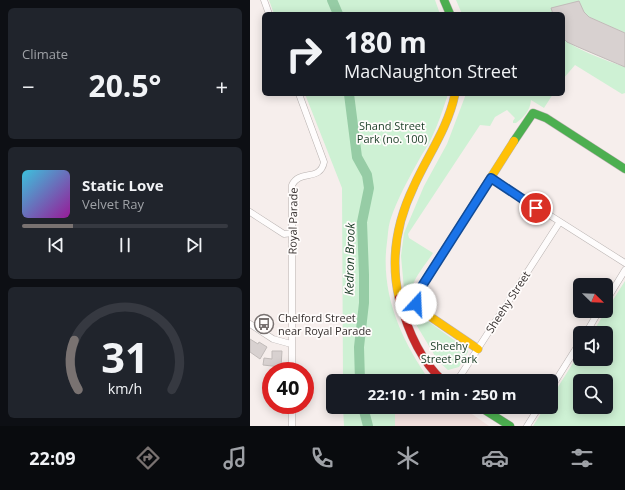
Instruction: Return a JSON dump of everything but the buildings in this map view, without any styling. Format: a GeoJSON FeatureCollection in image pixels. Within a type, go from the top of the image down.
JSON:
{"type":"FeatureCollection","features":[{"type":"Feature","properties":{"kind":"street"},"geometry":{"type":"LineString","coordinates":[[264,0],[268,12]]}},
{"type":"Feature","properties":{"kind":"street"},"geometry":{"type":"LineString","coordinates":[[444,0],[449,12]]}},
{"type":"Feature","properties":{"kind":"street","name":"Royal Parade"},"geometry":{"type":"LineString","coordinates":[[292,362],[292,190],[294,180],[299,177],[318,172],[321,170],[324,162],[300,96]]}},
{"type":"Feature","properties":{"kind":"street"},"geometry":{"type":"LineString","coordinates":[[437,374],[426,361],[408,327],[397,294],[394,271],[395,244],[399,220],[414,186],[453,108],[455,96]]}},
{"type":"Feature","properties":{"kind":"street"},"geometry":{"type":"LineString","coordinates":[[478,349],[419,309],[416,304],[415,297],[530,116],[534,114],[546,118],[625,169]]}},
{"type":"Feature","properties":{"kind":"street"},"geometry":{"type":"LineString","coordinates":[[491,178],[625,264]]}},
{"type":"Feature","properties":{"kind":"street"},"geometry":{"type":"LineString","coordinates":[[250,212],[284,234],[293,233]]}},
{"type":"Feature","properties":{"kind":"street","name":"Sheehy Street"},"geometry":{"type":"LineString","coordinates":[[462,374],[559,223]]}},
{"type":"Feature","properties":{"kind":"street"},"geometry":{"type":"LineString","coordinates":[[613,289],[625,270]]}},
{"type":"Feature","properties":{"kind":"street"},"geometry":{"type":"LineString","coordinates":[[250,324],[273,339],[291,344]]}},
{"type":"Feature","properties":{"kind":"street"},"geometry":{"type":"LineString","coordinates":[[558,377],[573,353]]}},
{"type":"Feature","properties":{"kind":"street"},"geometry":{"type":"LineString","coordinates":[[292,414],[292,426]]}},
{"type":"Feature","properties":{"kind":"street"},"geometry":{"type":"LineString","coordinates":[[491,414],[510,426]]}},
{"type":"Feature","properties":{"kind":"street"},"geometry":{"type":"LineString","coordinates":[[527,426],[535,414]]}},
{"type":"Feature","properties":{"kind":"shaded area"},"geometry":{"type":"Polygon","coordinates":[[[395,414],[472,414],[489,426],[395,426],[395,414]]]}},
{"type":"Feature","properties":{"kind":"green space"},"geometry":{"type":"Polygon","coordinates":[[[269,0],[435,0],[439,12],[273,12],[269,0]]]}},
{"type":"Feature","properties":{"kind":"green space"},"geometry":{"type":"Polygon","coordinates":[[[456,0],[625,0],[625,33],[589,17],[584,12],[579,1],[552,8],[553,12],[461,12],[456,0]]]}},
{"type":"Feature","properties":{"kind":"green space"},"geometry":{"type":"Polygon","coordinates":[[[565,40],[583,51],[625,67],[625,93],[622,94],[575,65],[565,77],[565,40]]]}},
{"type":"Feature","properties":{"kind":"green space","name":"Shand Street Park (no. 100)"},"geometry":{"type":"Polygon","coordinates":[[[306,96],[447,96],[434,134],[408,181],[393,213],[390,221],[387,242],[386,261],[390,298],[402,332],[410,349],[426,374],[343,374],[342,188],[306,96]]]}},
{"type":"Feature","properties":{"kind":"green space","name":"Sheehy Street Park"},"geometry":{"type":"Polygon","coordinates":[[[465,96],[552,96],[544,108],[531,100],[526,113],[516,123],[513,123],[515,118],[507,110],[495,117],[490,126],[480,125],[408,234],[409,238],[433,253],[419,274],[412,289],[410,296],[411,304],[415,312],[468,350],[459,367],[448,370],[438,361],[411,316],[405,300],[401,256],[404,233],[424,186],[447,144],[465,96]]]}},
{"type":"Feature","properties":{"kind":"green space"},"geometry":{"type":"Polygon","coordinates":[[[625,281],[625,426],[533,426],[541,414],[558,414],[558,387],[573,363],[573,366],[613,366],[613,326],[596,326],[602,318],[613,318],[613,300],[625,281]]]}},
{"type":"Feature","properties":{"kind":"green space"},"geometry":{"type":"Polygon","coordinates":[[[343,414],[395,414],[395,426],[344,426],[343,414]]]}},
{"type":"Feature","properties":{"kind":"waterway","name":"Kedron Brook"},"geometry":{"type":"LineString","coordinates":[[332,0],[337,12]]}},
{"type":"Feature","properties":{"kind":"waterway","name":"Kedron Brook"},"geometry":{"type":"LineString","coordinates":[[349,96],[357,157],[367,175],[369,188],[362,222],[364,303],[359,347],[360,374]]}},
{"type":"Feature","properties":{"kind":"waterway","name":"Kedron Brook"},"geometry":{"type":"LineString","coordinates":[[365,414],[368,426]]}},
{"type":"Feature","properties":{"kind":"traffic: fast"},"geometry":{"type":"LineString","coordinates":[[444,0],[449,12]]}},
{"type":"Feature","properties":{"kind":"traffic: fast"},"geometry":{"type":"LineString","coordinates":[[514,141],[533,113],[546,118],[625,169]]}},
{"type":"Feature","properties":{"kind":"traffic: fast"},"geometry":{"type":"LineString","coordinates":[[491,414],[510,426]]}},
{"type":"Feature","properties":{"kind":"traffic: slow"},"geometry":{"type":"LineString","coordinates":[[399,298],[395,269],[395,255],[399,227],[408,199],[443,130],[454,96]]}},
{"type":"Feature","properties":{"kind":"traffic: slow"},"geometry":{"type":"LineString","coordinates":[[478,349],[419,309],[416,304],[415,297],[514,141]]}},
{"type":"Feature","properties":{"kind":"traffic: jam"},"geometry":{"type":"LineString","coordinates":[[399,298],[415,343],[427,363],[437,374]]}},
{"type":"Feature","properties":{"kind":"place","name":"Chelford Street near Royal Parade"},"geometry":{"type":"Point","coordinates":[264,324]}},
{"type":"Feature","properties":{"kind":"route"},"geometry":{"type":"LineString","coordinates":[[416,304],[415,297],[491,178],[536,208]]}}]}
